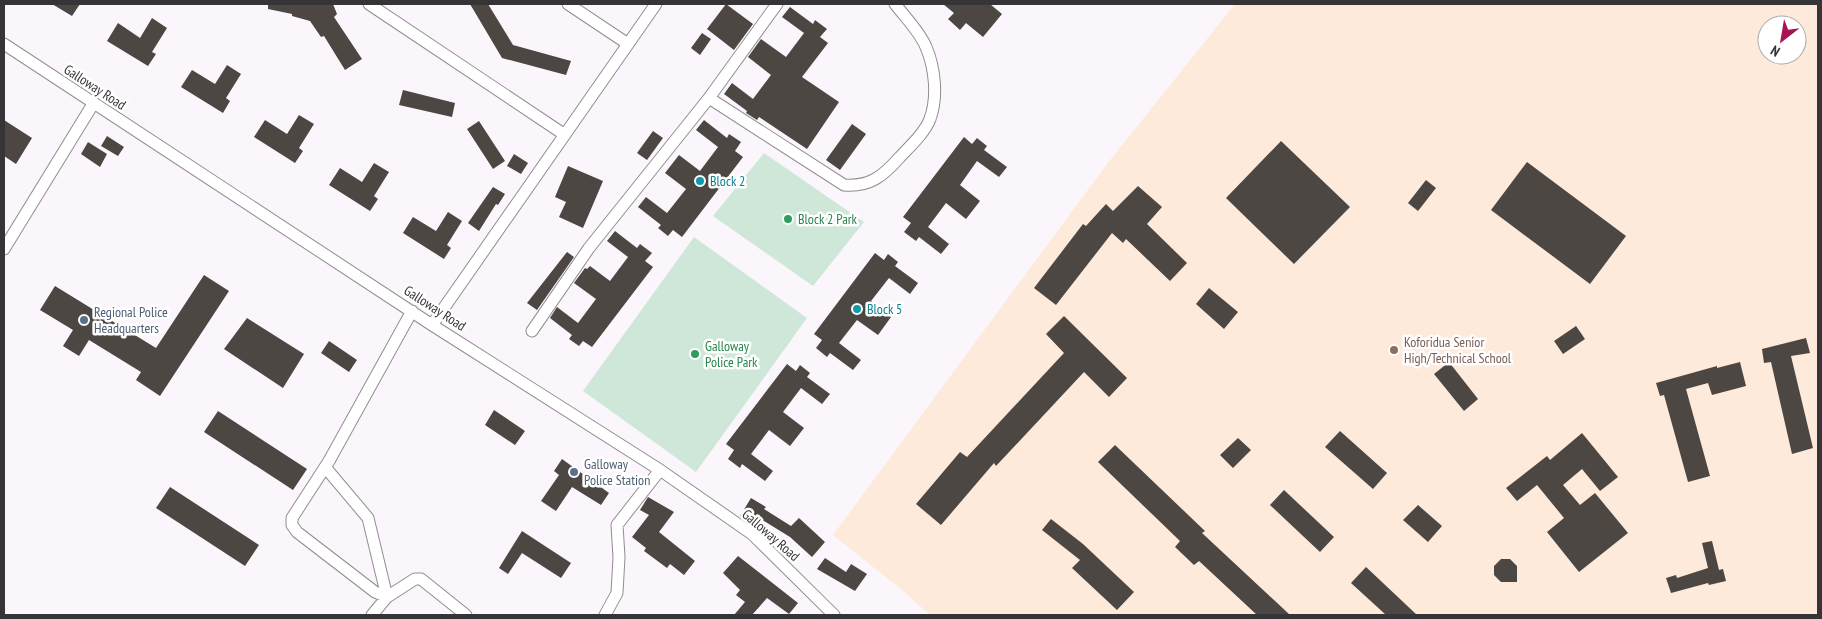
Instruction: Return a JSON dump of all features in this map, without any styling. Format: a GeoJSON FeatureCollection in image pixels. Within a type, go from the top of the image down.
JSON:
{"type":"FeatureCollection","features":[{"type":"Feature","properties":{"kind":"street"},"geometry":{"type":"LineString","coordinates":[[369,4],[565,135]]}},
{"type":"Feature","properties":{"kind":"street"},"geometry":{"type":"LineString","coordinates":[[568,4],[628,44]]}},
{"type":"Feature","properties":{"kind":"street"},"geometry":{"type":"LineString","coordinates":[[432,325],[656,4]]}},
{"type":"Feature","properties":{"kind":"street"},"geometry":{"type":"LineString","coordinates":[[532,331],[589,248],[709,98],[777,4]]}},
{"type":"Feature","properties":{"kind":"street"},"geometry":{"type":"LineString","coordinates":[[709,98],[844,185],[857,186],[871,183],[884,174],[920,134],[930,120],[934,106],[934,81],[926,47],[895,4]]}},
{"type":"Feature","properties":{"kind":"street","name":"Galloway Road"},"geometry":{"type":"LineString","coordinates":[[4,44],[432,325],[660,470],[752,534],[781,560],[832,615]]}},
{"type":"Feature","properties":{"kind":"street"},"geometry":{"type":"LineString","coordinates":[[4,249],[93,104]]}},
{"type":"Feature","properties":{"kind":"street"},"geometry":{"type":"LineString","coordinates":[[387,597],[375,592],[297,532],[292,525],[292,518],[325,467],[412,311]]}},
{"type":"Feature","properties":{"kind":"street"},"geometry":{"type":"LineString","coordinates":[[325,467],[368,518],[387,597]]}},
{"type":"Feature","properties":{"kind":"street"},"geometry":{"type":"LineString","coordinates":[[605,615],[616,593],[619,557],[618,525],[660,470]]}},
{"type":"Feature","properties":{"kind":"street"},"geometry":{"type":"LineString","coordinates":[[372,615],[387,597],[415,579],[421,579],[466,615]]}},
{"type":"Feature","properties":{"kind":"shaded area","name":"Koforidua Senior High/Technical School"},"geometry":{"type":"Polygon","coordinates":[[[1235,4],[1818,4],[1818,615],[930,615],[833,535],[1107,164],[1235,4]]]}},
{"type":"Feature","properties":{"kind":"green space","name":"Block 2 Park"},"geometry":{"type":"Polygon","coordinates":[[[764,153],[864,222],[813,286],[713,216],[764,153]]]}},
{"type":"Feature","properties":{"kind":"green space","name":"Galloway Police Park"},"geometry":{"type":"Polygon","coordinates":[[[694,237],[807,318],[696,472],[583,391],[694,237]]]}},
{"type":"Feature","properties":{"kind":"building"},"geometry":{"type":"Polygon","coordinates":[[[52,4],[80,4],[72,16],[52,4]]]}},
{"type":"Feature","properties":{"kind":"building"},"geometry":{"type":"Polygon","coordinates":[[[268,4],[333,4],[337,14],[334,17],[362,59],[345,70],[324,36],[321,37],[310,21],[292,16],[292,14],[268,9],[268,4]]]}},
{"type":"Feature","properties":{"kind":"building"},"geometry":{"type":"Polygon","coordinates":[[[470,4],[488,4],[513,45],[571,61],[566,75],[502,58],[470,4]]]}},
{"type":"Feature","properties":{"kind":"building"},"geometry":{"type":"Polygon","coordinates":[[[726,4],[753,24],[734,50],[707,29],[726,4]]]}},
{"type":"Feature","properties":{"kind":"building"},"geometry":{"type":"Polygon","coordinates":[[[943,4],[990,4],[1002,14],[983,37],[966,23],[960,30],[948,19],[954,13],[943,4]]]}},
{"type":"Feature","properties":{"kind":"building"},"geometry":{"type":"Polygon","coordinates":[[[790,7],[813,24],[815,20],[827,29],[820,37],[828,43],[802,77],[839,102],[807,149],[759,117],[757,120],[746,113],[747,111],[724,94],[732,83],[753,99],[771,75],[748,57],[761,39],[786,57],[804,33],[782,17],[790,7]]]}},
{"type":"Feature","properties":{"kind":"building"},"geometry":{"type":"Polygon","coordinates":[[[152,18],[167,28],[152,52],[156,54],[148,66],[107,41],[118,23],[140,38],[152,18]]]}},
{"type":"Feature","properties":{"kind":"building"},"geometry":{"type":"Polygon","coordinates":[[[702,33],[711,39],[700,55],[691,48],[702,33]]]}},
{"type":"Feature","properties":{"kind":"building"},"geometry":{"type":"Polygon","coordinates":[[[227,65],[241,74],[226,98],[230,101],[223,113],[181,87],[192,70],[215,84],[227,65]]]}},
{"type":"Feature","properties":{"kind":"building"},"geometry":{"type":"Polygon","coordinates":[[[403,90],[455,103],[452,117],[399,105],[403,90]]]}},
{"type":"Feature","properties":{"kind":"building"},"geometry":{"type":"Polygon","coordinates":[[[299,115],[314,124],[299,148],[303,151],[295,163],[254,137],[265,120],[287,134],[299,115]]]}},
{"type":"Feature","properties":{"kind":"building"},"geometry":{"type":"Polygon","coordinates":[[[4,120],[32,138],[16,164],[4,156],[4,120]]]}},
{"type":"Feature","properties":{"kind":"building","name":"Block 2"},"geometry":{"type":"Polygon","coordinates":[[[704,120],[727,138],[729,134],[741,142],[735,151],[743,157],[682,237],[673,230],[668,236],[658,228],[661,225],[638,207],[646,197],[667,213],[686,189],[665,173],[679,155],[700,171],[718,147],[696,130],[704,120]]]}},
{"type":"Feature","properties":{"kind":"building"},"geometry":{"type":"Polygon","coordinates":[[[479,121],[505,161],[493,169],[467,129],[479,121]]]}},
{"type":"Feature","properties":{"kind":"building"},"geometry":{"type":"Polygon","coordinates":[[[852,124],[866,134],[840,170],[826,160],[852,124]]]}},
{"type":"Feature","properties":{"kind":"building"},"geometry":{"type":"Polygon","coordinates":[[[653,131],[663,138],[647,160],[637,153],[653,131]]]}},
{"type":"Feature","properties":{"kind":"building"},"geometry":{"type":"Polygon","coordinates":[[[107,136],[124,147],[118,156],[101,146],[107,136]]]}},
{"type":"Feature","properties":{"kind":"building"},"geometry":{"type":"Polygon","coordinates":[[[964,137],[972,144],[977,138],[987,146],[984,150],[1007,167],[999,177],[977,161],[960,185],[980,201],[966,219],[946,203],[928,227],[949,244],[941,254],[919,237],[916,241],[904,232],[911,223],[903,217],[964,137]]]}},
{"type":"Feature","properties":{"kind":"building"},"geometry":{"type":"Polygon","coordinates":[[[1281,141],[1350,207],[1294,264],[1226,198],[1281,141]]]}},
{"type":"Feature","properties":{"kind":"building"},"geometry":{"type":"Polygon","coordinates":[[[88,142],[107,154],[100,167],[81,154],[88,142]]]}},
{"type":"Feature","properties":{"kind":"building"},"geometry":{"type":"Polygon","coordinates":[[[514,154],[528,163],[521,174],[507,166],[514,154]]]}},
{"type":"Feature","properties":{"kind":"building"},"geometry":{"type":"Polygon","coordinates":[[[1527,162],[1626,236],[1590,284],[1491,210],[1527,162]]]}},
{"type":"Feature","properties":{"kind":"building"},"geometry":{"type":"Polygon","coordinates":[[[374,163],[389,172],[374,196],[378,199],[370,211],[329,185],[340,168],[362,182],[374,163]]]}},
{"type":"Feature","properties":{"kind":"building"},"geometry":{"type":"Polygon","coordinates":[[[568,166],[603,181],[583,228],[559,217],[566,202],[555,197],[568,166]]]}},
{"type":"Feature","properties":{"kind":"building"},"geometry":{"type":"Polygon","coordinates":[[[1426,180],[1436,188],[1418,211],[1408,203],[1426,180]]]}},
{"type":"Feature","properties":{"kind":"building"},"geometry":{"type":"Polygon","coordinates":[[[1138,186],[1162,207],[1147,224],[1187,263],[1170,281],[1126,239],[1123,243],[1112,233],[1056,305],[1034,288],[1083,224],[1086,226],[1106,204],[1113,211],[1138,186]]]}},
{"type":"Feature","properties":{"kind":"building"},"geometry":{"type":"Polygon","coordinates":[[[493,187],[505,194],[498,205],[496,204],[479,231],[468,223],[493,187]]]}},
{"type":"Feature","properties":{"kind":"building"},"geometry":{"type":"Polygon","coordinates":[[[448,212],[462,221],[447,245],[451,248],[444,259],[403,233],[413,217],[436,231],[448,212]]]}},
{"type":"Feature","properties":{"kind":"building"},"geometry":{"type":"Polygon","coordinates":[[[615,231],[637,248],[640,244],[652,253],[645,261],[653,267],[592,347],[583,341],[579,346],[569,339],[572,335],[550,318],[557,307],[578,323],[596,299],[574,283],[585,268],[587,269],[590,266],[610,281],[628,257],[607,241],[615,231]]]}},
{"type":"Feature","properties":{"kind":"building"},"geometry":{"type":"Polygon","coordinates":[[[567,252],[574,257],[537,310],[527,303],[567,252]]]}},
{"type":"Feature","properties":{"kind":"building","name":"Block 5"},"geometry":{"type":"Polygon","coordinates":[[[875,253],[884,260],[888,254],[898,262],[895,266],[918,283],[910,294],[889,278],[871,301],[891,317],[878,335],[857,320],[839,343],[861,360],[853,370],[830,353],[827,357],[816,348],[822,340],[814,334],[875,253]]]}},
{"type":"Feature","properties":{"kind":"building"},"geometry":{"type":"Polygon","coordinates":[[[204,275],[229,291],[160,396],[136,380],[141,372],[89,340],[79,356],[63,346],[73,330],[40,310],[55,286],[156,348],[204,275]]]}},
{"type":"Feature","properties":{"kind":"building"},"geometry":{"type":"Polygon","coordinates":[[[1209,288],[1238,312],[1224,329],[1196,304],[1209,288]]]}},
{"type":"Feature","properties":{"kind":"building"},"geometry":{"type":"Polygon","coordinates":[[[1064,316],[1127,378],[1109,397],[1084,372],[996,466],[994,463],[941,525],[916,504],[960,452],[967,457],[1064,353],[1046,334],[1064,316]]]}},
{"type":"Feature","properties":{"kind":"building"},"geometry":{"type":"Polygon","coordinates":[[[247,318],[304,354],[283,388],[224,349],[247,318]]]}},
{"type":"Feature","properties":{"kind":"building"},"geometry":{"type":"Polygon","coordinates":[[[1576,326],[1585,339],[1563,354],[1554,341],[1576,326]]]}},
{"type":"Feature","properties":{"kind":"building"},"geometry":{"type":"Polygon","coordinates":[[[1806,338],[1810,353],[1791,356],[1813,448],[1792,454],[1771,362],[1764,363],[1762,349],[1806,338]]]}},
{"type":"Feature","properties":{"kind":"building"},"geometry":{"type":"Polygon","coordinates":[[[329,341],[357,360],[349,372],[321,353],[329,341]]]}},
{"type":"Feature","properties":{"kind":"building"},"geometry":{"type":"Polygon","coordinates":[[[1449,362],[1478,399],[1464,411],[1434,374],[1449,362]]]}},
{"type":"Feature","properties":{"kind":"building"},"geometry":{"type":"Polygon","coordinates":[[[1740,362],[1746,386],[1712,395],[1708,383],[1686,389],[1710,476],[1688,482],[1664,395],[1660,396],[1656,383],[1717,366],[1717,368],[1740,362]]]}},
{"type":"Feature","properties":{"kind":"building"},"geometry":{"type":"Polygon","coordinates":[[[787,364],[796,371],[800,365],[810,373],[807,377],[830,394],[822,404],[801,388],[783,412],[804,428],[790,446],[769,430],[751,454],[773,471],[765,481],[742,464],[740,468],[728,459],[734,450],[726,444],[787,364]]]}},
{"type":"Feature","properties":{"kind":"building"},"geometry":{"type":"Polygon","coordinates":[[[494,410],[525,431],[515,445],[485,425],[494,410]]]}},
{"type":"Feature","properties":{"kind":"building"},"geometry":{"type":"Polygon","coordinates":[[[218,411],[307,469],[293,490],[204,432],[218,411]]]}},
{"type":"Feature","properties":{"kind":"building"},"geometry":{"type":"Polygon","coordinates":[[[1340,431],[1387,473],[1373,489],[1325,447],[1340,431]]]}},
{"type":"Feature","properties":{"kind":"building"},"geometry":{"type":"Polygon","coordinates":[[[1582,433],[1618,477],[1600,491],[1582,469],[1563,485],[1580,505],[1595,493],[1628,533],[1579,572],[1547,532],[1564,518],[1537,485],[1517,501],[1506,488],[1547,456],[1550,460],[1582,433]]]}},
{"type":"Feature","properties":{"kind":"building"},"geometry":{"type":"Polygon","coordinates":[[[1238,438],[1251,450],[1233,468],[1220,455],[1238,438]]]}},
{"type":"Feature","properties":{"kind":"building"},"geometry":{"type":"Polygon","coordinates":[[[1115,445],[1205,531],[1202,533],[1290,615],[1257,615],[1199,561],[1194,565],[1175,547],[1180,541],[1098,462],[1115,445]]]}},
{"type":"Feature","properties":{"kind":"building"},"geometry":{"type":"Polygon","coordinates":[[[562,459],[609,493],[601,505],[572,487],[556,511],[541,501],[559,475],[554,471],[562,459]]]}},
{"type":"Feature","properties":{"kind":"building"},"geometry":{"type":"Polygon","coordinates":[[[170,487],[259,545],[245,566],[156,508],[170,487]]]}},
{"type":"Feature","properties":{"kind":"building"},"geometry":{"type":"Polygon","coordinates":[[[1284,490],[1334,537],[1320,552],[1270,505],[1284,490]]]}},
{"type":"Feature","properties":{"kind":"building"},"geometry":{"type":"Polygon","coordinates":[[[648,497],[674,512],[659,532],[695,561],[684,575],[670,564],[667,568],[644,551],[646,548],[632,537],[649,515],[640,510],[648,497]]]}},
{"type":"Feature","properties":{"kind":"building"},"geometry":{"type":"Polygon","coordinates":[[[751,498],[766,507],[764,509],[791,526],[799,518],[825,542],[812,557],[790,537],[759,518],[754,526],[740,516],[751,498]]]}},
{"type":"Feature","properties":{"kind":"building"},"geometry":{"type":"Polygon","coordinates":[[[1418,505],[1442,526],[1428,542],[1403,520],[1418,505]]]}},
{"type":"Feature","properties":{"kind":"building"},"geometry":{"type":"Polygon","coordinates":[[[1051,519],[1083,544],[1134,592],[1117,610],[1072,568],[1080,560],[1042,530],[1051,519]]]}},
{"type":"Feature","properties":{"kind":"building"},"geometry":{"type":"Polygon","coordinates":[[[522,531],[571,563],[561,578],[522,553],[508,574],[499,568],[522,531]]]}},
{"type":"Feature","properties":{"kind":"building"},"geometry":{"type":"Polygon","coordinates":[[[1712,541],[1719,570],[1723,569],[1726,581],[1709,585],[1708,583],[1671,593],[1666,578],[1676,575],[1677,578],[1708,568],[1702,543],[1712,541]]]}},
{"type":"Feature","properties":{"kind":"building"},"geometry":{"type":"Polygon","coordinates":[[[738,556],[798,603],[789,614],[767,598],[752,615],[734,615],[745,602],[736,595],[740,590],[723,573],[738,556]]]}},
{"type":"Feature","properties":{"kind":"building"},"geometry":{"type":"Polygon","coordinates":[[[825,558],[846,572],[851,564],[867,574],[855,591],[817,569],[825,558]]]}},
{"type":"Feature","properties":{"kind":"building"},"geometry":{"type":"Polygon","coordinates":[[[1501,559],[1510,559],[1517,566],[1517,582],[1501,582],[1494,575],[1494,566],[1501,559]]]}},
{"type":"Feature","properties":{"kind":"building"},"geometry":{"type":"Polygon","coordinates":[[[1366,567],[1417,615],[1386,615],[1351,583],[1366,567]]]}},
{"type":"Feature","properties":{"kind":"place","name":"Block 2"},"geometry":{"type":"Point","coordinates":[700,181]}},
{"type":"Feature","properties":{"kind":"place","name":"Block 2 Park"},"geometry":{"type":"Point","coordinates":[788,219]}},
{"type":"Feature","properties":{"kind":"place","name":"Block 5"},"geometry":{"type":"Point","coordinates":[857,309]}},
{"type":"Feature","properties":{"kind":"place","name":"Regional Police Headquarters"},"geometry":{"type":"Point","coordinates":[84,320]}},
{"type":"Feature","properties":{"kind":"place","name":"Koforidua Senior High/Technical School"},"geometry":{"type":"Point","coordinates":[1394,350]}},
{"type":"Feature","properties":{"kind":"place","name":"Galloway Police Park"},"geometry":{"type":"Point","coordinates":[695,354]}},
{"type":"Feature","properties":{"kind":"place","name":"Galloway Police Station"},"geometry":{"type":"Point","coordinates":[574,472]}}]}
